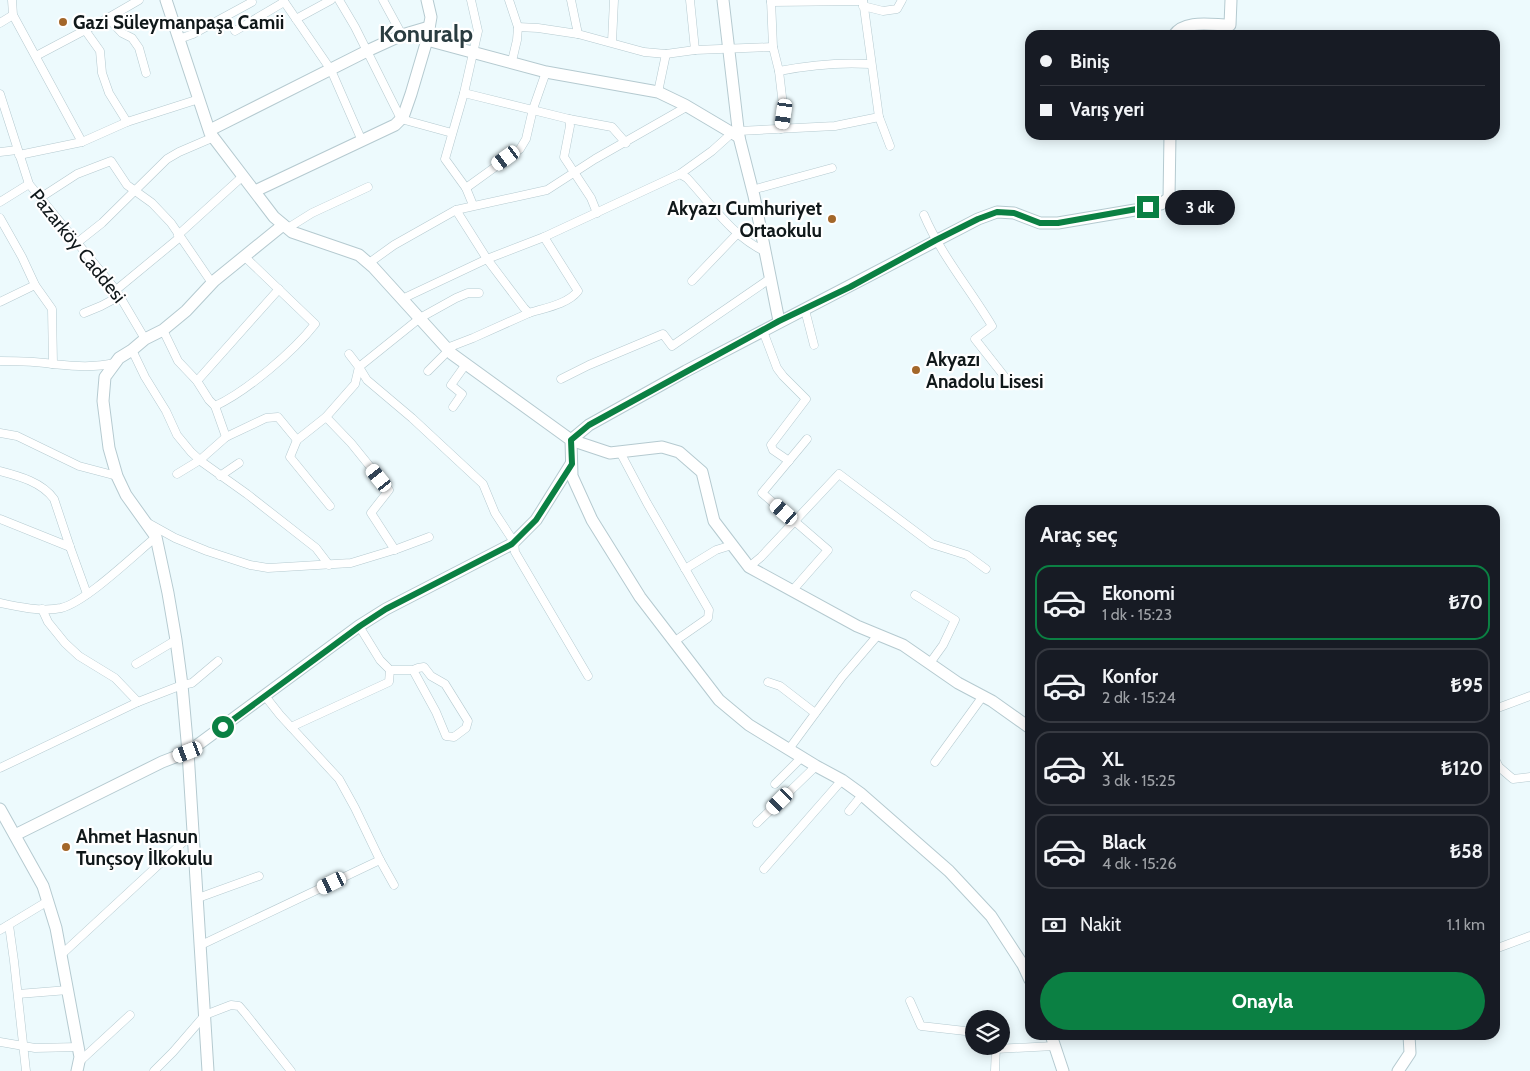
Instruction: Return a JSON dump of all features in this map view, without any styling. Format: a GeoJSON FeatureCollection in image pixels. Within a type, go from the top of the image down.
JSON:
{"type":"FeatureCollection","features":[{"type":"Feature","properties":{"kind":"street"},"geometry":{"type":"LineString","coordinates":[[12,0],[13,15],[82,142]]}},
{"type":"Feature","properties":{"kind":"street"},"geometry":{"type":"LineString","coordinates":[[36,56],[139,0]]}},
{"type":"Feature","properties":{"kind":"street"},"geometry":{"type":"LineString","coordinates":[[166,0],[212,134],[274,217],[292,232],[359,255],[369,263],[448,349],[571,440],[610,453],[662,447],[679,452],[702,472],[714,521],[749,567],[856,626],[903,646],[1025,725]]}},
{"type":"Feature","properties":{"kind":"street"},"geometry":{"type":"LineString","coordinates":[[296,19],[331,0]]}},
{"type":"Feature","properties":{"kind":"street"},"geometry":{"type":"LineString","coordinates":[[339,0],[355,27],[401,119],[452,133]]}},
{"type":"Feature","properties":{"kind":"street"},"geometry":{"type":"LineString","coordinates":[[382,0],[402,35]]}},
{"type":"Feature","properties":{"kind":"street"},"geometry":{"type":"LineString","coordinates":[[255,191],[395,125],[401,119],[412,94],[427,40],[431,18],[427,0]]}},
{"type":"Feature","properties":{"kind":"street"},"geometry":{"type":"LineString","coordinates":[[471,0],[478,32],[464,93],[445,159],[466,188],[474,205]]}},
{"type":"Feature","properties":{"kind":"street"},"geometry":{"type":"LineString","coordinates":[[508,0],[518,27],[512,62]]}},
{"type":"Feature","properties":{"kind":"street"},"geometry":{"type":"LineString","coordinates":[[572,0],[578,34]]}},
{"type":"Feature","properties":{"kind":"street"},"geometry":{"type":"LineString","coordinates":[[612,42],[614,0]]}},
{"type":"Feature","properties":{"kind":"street"},"geometry":{"type":"LineString","coordinates":[[690,0],[695,50]]}},
{"type":"Feature","properties":{"kind":"street"},"geometry":{"type":"LineString","coordinates":[[723,0],[737,134],[766,252],[779,321]]}},
{"type":"Feature","properties":{"kind":"street"},"geometry":{"type":"LineString","coordinates":[[782,129],[784,114],[779,71],[773,47],[771,1],[863,2],[883,11],[897,9],[902,0]]}},
{"type":"Feature","properties":{"kind":"street"},"geometry":{"type":"LineString","coordinates":[[1178,30],[1189,25],[1230,25],[1231,0]]}},
{"type":"Feature","properties":{"kind":"street"},"geometry":{"type":"LineString","coordinates":[[235,30],[284,1],[331,70],[362,141]]}},
{"type":"Feature","properties":{"kind":"street"},"geometry":{"type":"LineString","coordinates":[[179,39],[193,34],[252,2]]}},
{"type":"Feature","properties":{"kind":"street"},"geometry":{"type":"LineString","coordinates":[[863,2],[870,64],[879,117],[890,146]]}},
{"type":"Feature","properties":{"kind":"street"},"geometry":{"type":"LineString","coordinates":[[0,23],[13,15]]}},
{"type":"Feature","properties":{"kind":"street"},"geometry":{"type":"LineString","coordinates":[[108,18],[122,33],[132,38],[139,48],[146,73]]}},
{"type":"Feature","properties":{"kind":"street"},"geometry":{"type":"LineString","coordinates":[[78,242],[102,223],[167,159],[178,152],[367,52],[402,35],[429,27]]}},
{"type":"Feature","properties":{"kind":"street"},"geometry":{"type":"LineString","coordinates":[[518,27],[578,34],[644,52],[666,54],[695,50],[773,47]]}},
{"type":"Feature","properties":{"kind":"street"},"geometry":{"type":"LineString","coordinates":[[84,30],[100,51],[102,73],[109,93],[127,122]]}},
{"type":"Feature","properties":{"kind":"street"},"geometry":{"type":"LineString","coordinates":[[427,40],[546,72],[658,92],[688,106],[737,134]]}},
{"type":"Feature","properties":{"kind":"street"},"geometry":{"type":"LineString","coordinates":[[658,92],[666,54]]}},
{"type":"Feature","properties":{"kind":"street"},"geometry":{"type":"LineString","coordinates":[[779,71],[799,67],[848,63],[870,64]]}},
{"type":"Feature","properties":{"kind":"street"},"geometry":{"type":"LineString","coordinates":[[466,188],[520,149],[526,139],[533,110],[546,72]]}},
{"type":"Feature","properties":{"kind":"street"},"geometry":{"type":"LineString","coordinates":[[464,93],[569,119],[612,127],[626,143]]}},
{"type":"Feature","properties":{"kind":"street","name":"Pazarköy Caddesi"},"geometry":{"type":"LineString","coordinates":[[0,94],[29,184],[118,293],[145,339]]}},
{"type":"Feature","properties":{"kind":"street"},"geometry":{"type":"LineString","coordinates":[[0,152],[18,153],[82,142],[127,122],[199,99]]}},
{"type":"Feature","properties":{"kind":"street"},"geometry":{"type":"LineString","coordinates":[[369,263],[394,246],[456,210],[547,190],[654,124],[688,106]]}},
{"type":"Feature","properties":{"kind":"street"},"geometry":{"type":"LineString","coordinates":[[402,299],[487,260],[544,237],[680,174],[737,134],[835,126],[879,117]]}},
{"type":"Feature","properties":{"kind":"street"},"geometry":{"type":"LineString","coordinates":[[569,119],[570,126],[564,157],[591,198],[596,213]]}},
{"type":"Feature","properties":{"kind":"street"},"geometry":{"type":"LineString","coordinates":[[571,440],[589,425],[764,331],[779,321],[805,310],[936,240],[997,212],[1014,213],[1040,223],[1058,223],[1161,204],[1169,198],[1170,140]]}},
{"type":"Feature","properties":{"kind":"street"},"geometry":{"type":"LineString","coordinates":[[40,198],[78,174],[111,161],[127,185],[152,203],[171,223],[212,283]]}},
{"type":"Feature","properties":{"kind":"street"},"geometry":{"type":"LineString","coordinates":[[752,190],[832,168]]}},
{"type":"Feature","properties":{"kind":"street"},"geometry":{"type":"LineString","coordinates":[[680,174],[687,178],[737,234],[751,246],[766,252]]}},
{"type":"Feature","properties":{"kind":"street"},"geometry":{"type":"LineString","coordinates":[[84,313],[101,306],[118,293],[244,176]]}},
{"type":"Feature","properties":{"kind":"street"},"geometry":{"type":"LineString","coordinates":[[0,202],[29,184]]}},
{"type":"Feature","properties":{"kind":"street"},"geometry":{"type":"LineString","coordinates":[[208,1071],[188,752],[176,640],[156,537],[126,495],[117,476],[109,448],[103,401],[105,377],[119,358],[145,339],[163,330],[186,311],[212,283],[285,226],[368,187]]}},
{"type":"Feature","properties":{"kind":"street"},"geometry":{"type":"LineString","coordinates":[[456,210],[487,260],[529,312]]}},
{"type":"Feature","properties":{"kind":"street"},"geometry":{"type":"LineString","coordinates":[[924,215],[936,240],[976,298],[992,326],[975,339],[1008,382]]}},
{"type":"Feature","properties":{"kind":"street"},"geometry":{"type":"LineString","coordinates":[[0,218],[35,285],[52,309],[53,364]]}},
{"type":"Feature","properties":{"kind":"street"},"geometry":{"type":"LineString","coordinates":[[692,281],[737,234]]}},
{"type":"Feature","properties":{"kind":"street"},"geometry":{"type":"LineString","coordinates":[[428,371],[448,349],[529,312],[546,308],[574,296],[578,291],[544,237]]}},
{"type":"Feature","properties":{"kind":"street"},"geometry":{"type":"LineString","coordinates":[[215,406],[230,399],[256,380],[305,338],[315,324],[245,257]]}},
{"type":"Feature","properties":{"kind":"street"},"geometry":{"type":"LineString","coordinates":[[561,379],[589,365],[663,334],[672,346],[771,278]]}},
{"type":"Feature","properties":{"kind":"street"},"geometry":{"type":"LineString","coordinates":[[0,302],[35,285]]}},
{"type":"Feature","properties":{"kind":"street"},"geometry":{"type":"LineString","coordinates":[[197,381],[279,289]]}},
{"type":"Feature","properties":{"kind":"street"},"geometry":{"type":"LineString","coordinates":[[330,506],[290,456],[297,440],[326,417],[355,384],[360,367],[420,318],[456,298],[468,293],[478,293]]}},
{"type":"Feature","properties":{"kind":"street"},"geometry":{"type":"LineString","coordinates":[[805,310],[814,345]]}},
{"type":"Feature","properties":{"kind":"street"},"geometry":{"type":"LineString","coordinates":[[163,330],[178,361],[197,381],[215,406],[226,437]]}},
{"type":"Feature","properties":{"kind":"street"},"geometry":{"type":"LineString","coordinates":[[764,331],[777,368],[806,399],[771,445],[773,450],[789,461]]}},
{"type":"Feature","properties":{"kind":"street"},"geometry":{"type":"LineString","coordinates":[[132,350],[177,434],[200,460],[316,548],[330,565]]}},
{"type":"Feature","properties":{"kind":"street"},"geometry":{"type":"LineString","coordinates":[[349,354],[360,367],[367,380],[412,418],[483,484],[495,513],[514,542],[515,552],[588,676]]}},
{"type":"Feature","properties":{"kind":"street"},"geometry":{"type":"LineString","coordinates":[[0,361],[97,367],[115,363]]}},
{"type":"Feature","properties":{"kind":"street"},"geometry":{"type":"LineString","coordinates":[[453,407],[462,394],[451,385],[466,364]]}},
{"type":"Feature","properties":{"kind":"street"},"geometry":{"type":"LineString","coordinates":[[177,474],[200,460],[226,437],[266,418],[278,417],[297,440]]}},
{"type":"Feature","properties":{"kind":"street"},"geometry":{"type":"LineString","coordinates":[[326,417],[351,443],[389,490],[371,513],[395,550]]}},
{"type":"Feature","properties":{"kind":"street"},"geometry":{"type":"LineString","coordinates":[[0,433],[17,436],[79,466],[117,476]]}},
{"type":"Feature","properties":{"kind":"street"},"geometry":{"type":"LineString","coordinates":[[792,591],[828,550],[762,493],[807,439]]}},
{"type":"Feature","properties":{"kind":"street"},"geometry":{"type":"LineString","coordinates":[[571,440],[572,476],[592,520],[640,597],[719,700],[749,725],[842,780],[862,795],[949,871],[991,916],[1025,969]]}},
{"type":"Feature","properties":{"kind":"street"},"geometry":{"type":"LineString","coordinates":[[620,452],[647,504],[709,610],[708,618],[674,641]]}},
{"type":"Feature","properties":{"kind":"street"},"geometry":{"type":"LineString","coordinates":[[220,476],[238,463]]}},
{"type":"Feature","properties":{"kind":"street"},"geometry":{"type":"LineString","coordinates":[[15,834],[162,762],[188,752],[386,609],[514,542],[536,520],[572,464]]}},
{"type":"Feature","properties":{"kind":"street"},"geometry":{"type":"LineString","coordinates":[[0,472],[14,475],[40,486],[49,492],[54,499],[87,594]]}},
{"type":"Feature","properties":{"kind":"street"},"geometry":{"type":"LineString","coordinates":[[749,567],[761,557],[839,474],[932,544],[967,555],[986,569]]}},
{"type":"Feature","properties":{"kind":"street"},"geometry":{"type":"LineString","coordinates":[[0,519],[70,547]]}},
{"type":"Feature","properties":{"kind":"street"},"geometry":{"type":"LineString","coordinates":[[146,522],[175,538],[208,551],[250,565],[268,568],[351,563],[429,538]]}},
{"type":"Feature","properties":{"kind":"street"},"geometry":{"type":"LineString","coordinates":[[0,603],[42,609],[62,608],[87,594],[156,537]]}},
{"type":"Feature","properties":{"kind":"street"},"geometry":{"type":"LineString","coordinates":[[685,569],[716,550],[732,545]]}},
{"type":"Feature","properties":{"kind":"street"},"geometry":{"type":"LineString","coordinates":[[915,595],[955,620],[944,645],[930,663]]}},
{"type":"Feature","properties":{"kind":"street"},"geometry":{"type":"LineString","coordinates":[[42,609],[48,622],[64,643],[79,656],[115,678],[138,702]]}},
{"type":"Feature","properties":{"kind":"street"},"geometry":{"type":"LineString","coordinates":[[360,626],[380,660],[390,670],[424,668],[431,676],[445,684],[468,721],[466,728],[454,737],[446,736],[436,712],[413,670]]}},
{"type":"Feature","properties":{"kind":"street"},"geometry":{"type":"LineString","coordinates":[[789,749],[842,677],[878,635]]}},
{"type":"Feature","properties":{"kind":"street"},"geometry":{"type":"LineString","coordinates":[[136,664],[176,640]]}},
{"type":"Feature","properties":{"kind":"street"},"geometry":{"type":"LineString","coordinates":[[0,768],[138,702],[192,683],[218,661]]}},
{"type":"Feature","properties":{"kind":"street"},"geometry":{"type":"LineString","coordinates":[[291,727],[389,682],[390,670]]}},
{"type":"Feature","properties":{"kind":"street"},"geometry":{"type":"LineString","coordinates":[[768,682],[780,686],[815,713]]}},
{"type":"Feature","properties":{"kind":"street"},"geometry":{"type":"LineString","coordinates":[[265,696],[339,779],[356,808],[394,885]]}},
{"type":"Feature","properties":{"kind":"street"},"geometry":{"type":"LineString","coordinates":[[935,762],[983,696]]}},
{"type":"Feature","properties":{"kind":"street"},"geometry":{"type":"LineString","coordinates":[[1500,707],[1530,696]]}},
{"type":"Feature","properties":{"kind":"street"},"geometry":{"type":"LineString","coordinates":[[775,784],[802,757]]}},
{"type":"Feature","properties":{"kind":"street"},"geometry":{"type":"LineString","coordinates":[[757,823],[816,766]]}},
{"type":"Feature","properties":{"kind":"street"},"geometry":{"type":"LineString","coordinates":[[1500,768],[1513,779],[1530,777]]}},
{"type":"Feature","properties":{"kind":"street"},"geometry":{"type":"LineString","coordinates":[[764,869],[842,780]]}},
{"type":"Feature","properties":{"kind":"street"},"geometry":{"type":"LineString","coordinates":[[849,811],[862,795]]}},
{"type":"Feature","properties":{"kind":"street"},"geometry":{"type":"LineString","coordinates":[[0,809],[15,834],[48,901],[62,954],[78,1047],[78,1067]]}},
{"type":"Feature","properties":{"kind":"street"},"geometry":{"type":"LineString","coordinates":[[62,954],[193,833]]}},
{"type":"Feature","properties":{"kind":"street"},"geometry":{"type":"LineString","coordinates":[[201,945],[380,860]]}},
{"type":"Feature","properties":{"kind":"street"},"geometry":{"type":"LineString","coordinates":[[198,898],[259,876]]}},
{"type":"Feature","properties":{"kind":"street"},"geometry":{"type":"LineString","coordinates":[[0,930],[48,901]]}},
{"type":"Feature","properties":{"kind":"street"},"geometry":{"type":"LineString","coordinates":[[9,925],[26,1071]]}},
{"type":"Feature","properties":{"kind":"street"},"geometry":{"type":"LineString","coordinates":[[1500,946],[1530,936]]}},
{"type":"Feature","properties":{"kind":"street"},"geometry":{"type":"LineString","coordinates":[[18,994],[68,990]]}},
{"type":"Feature","properties":{"kind":"street"},"geometry":{"type":"LineString","coordinates":[[910,1001],[921,1026],[965,1031]]}},
{"type":"Feature","properties":{"kind":"street"},"geometry":{"type":"LineString","coordinates":[[154,1071],[205,1015],[231,1005],[239,1006],[291,1071]]}},
{"type":"Feature","properties":{"kind":"street"},"geometry":{"type":"LineString","coordinates":[[78,1067],[130,1015]]}},
{"type":"Feature","properties":{"kind":"street"},"geometry":{"type":"LineString","coordinates":[[1398,1071],[1410,1052],[1409,1040]]}},
{"type":"Feature","properties":{"kind":"street"},"geometry":{"type":"LineString","coordinates":[[1010,1046],[1052,1041],[1062,1071]]}},
{"type":"Feature","properties":{"kind":"street"},"geometry":{"type":"LineString","coordinates":[[0,1042],[56,1049],[78,1047]]}},
{"type":"Feature","properties":{"kind":"street"},"geometry":{"type":"LineString","coordinates":[[995,1071],[996,1055]]}},
{"type":"Feature","properties":{"kind":"place","name":"Gazi Süleymanpaşa Camii"},"geometry":{"type":"Point","coordinates":[63,22]}},
{"type":"Feature","properties":{"kind":"place","name":"Akyazı Cumhuriyet Ortaokulu"},"geometry":{"type":"Point","coordinates":[832,219]}},
{"type":"Feature","properties":{"kind":"place","name":"Akyazı Anadolu Lisesi"},"geometry":{"type":"Point","coordinates":[916,370]}},
{"type":"Feature","properties":{"kind":"place","name":"Ahmet Hasnun Tunçsoy İlkokulu"},"geometry":{"type":"Point","coordinates":[66,847]}},
{"type":"Feature","properties":{"kind":"district","name":"Konuralp"},"geometry":{"type":"Point","coordinates":[426,33]}},
{"type":"Feature","properties":{"kind":"route"},"geometry":{"type":"LineString","coordinates":[[223,727],[323,652],[386,609],[512,544],[536,520],[548,498],[572,464],[571,440],[589,425],[686,371],[764,331],[779,321],[850,287],[978,219],[997,212],[1014,213],[1040,223],[1058,223],[1148,207]]}}]}
